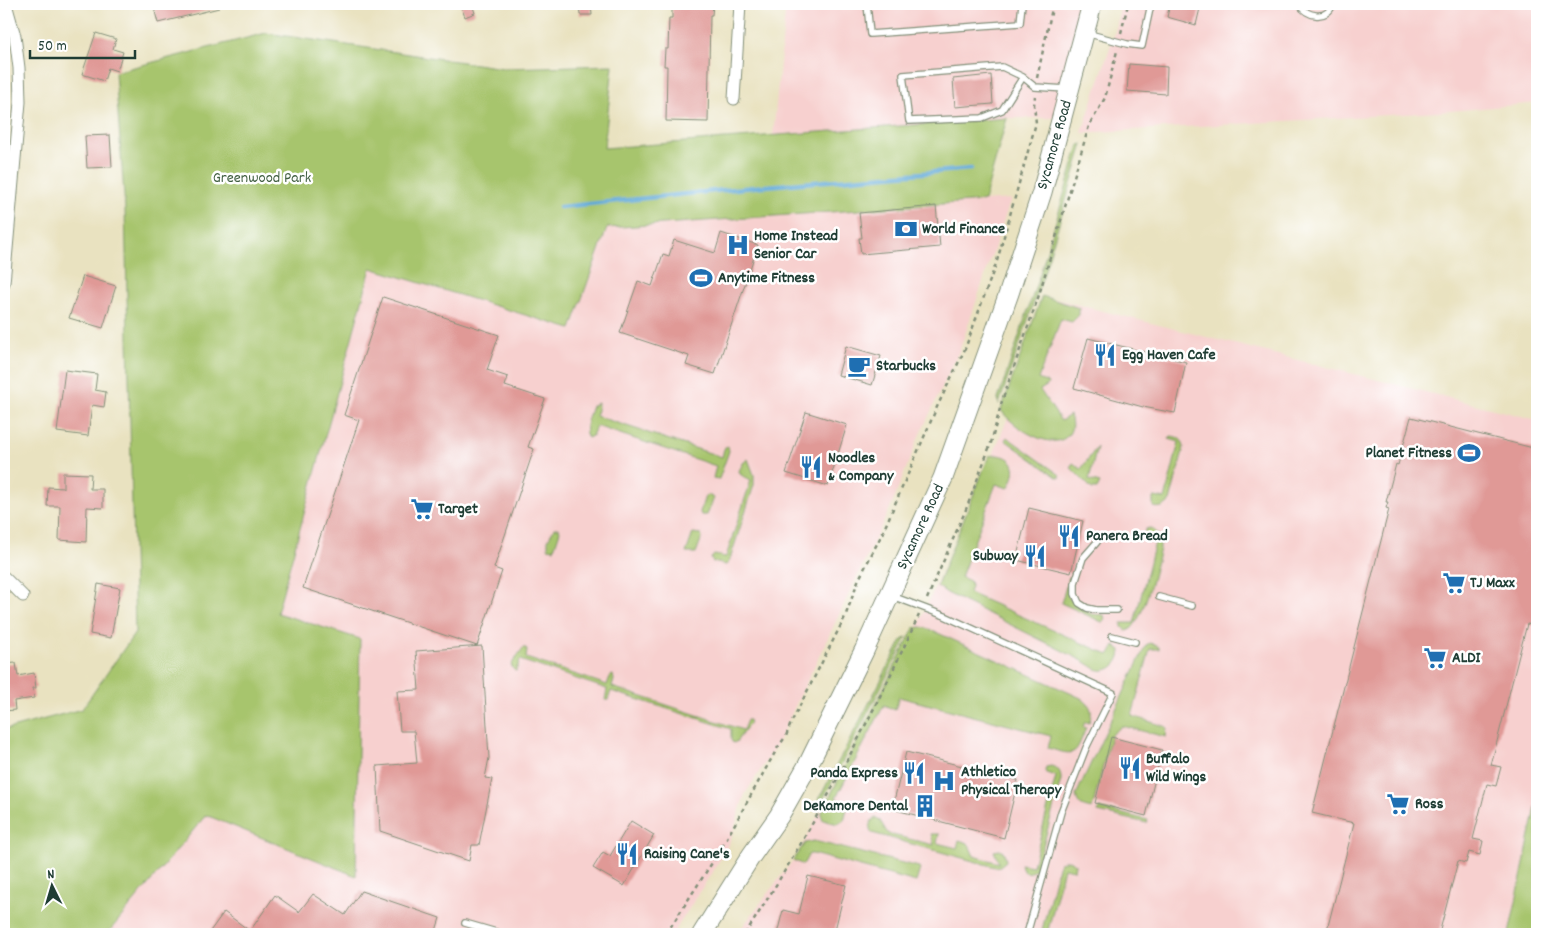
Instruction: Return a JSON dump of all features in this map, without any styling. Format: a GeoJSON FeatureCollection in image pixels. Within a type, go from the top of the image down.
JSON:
{"type":"FeatureCollection","features":[{"type":"Feature","properties":{"kind":"main road","name":"Sycamore Road"},"geometry":{"type":"LineString","coordinates":[[702,934],[751,856],[779,816],[808,764],[890,596],[943,478],[1009,293],[1042,192],[1049,159],[1070,89],[1092,4]]}},
{"type":"Feature","properties":{"kind":"street"},"geometry":{"type":"LineString","coordinates":[[4,283],[20,102],[19,68],[15,36],[6,4]]}},
{"type":"Feature","properties":{"kind":"street"},"geometry":{"type":"LineString","coordinates":[[734,99],[740,4]]}},
{"type":"Feature","properties":{"kind":"street"},"geometry":{"type":"LineString","coordinates":[[4,577],[23,596]]}},
{"type":"Feature","properties":{"kind":"lane"},"geometry":{"type":"LineString","coordinates":[[867,4],[870,34],[1020,23],[1022,4]]}},
{"type":"Feature","properties":{"kind":"lane"},"geometry":{"type":"LineString","coordinates":[[1085,32],[1127,44],[1142,46],[1151,4]]}},
{"type":"Feature","properties":{"kind":"lane"},"geometry":{"type":"LineString","coordinates":[[1299,4],[1304,11],[1316,15],[1322,15],[1329,11],[1333,4]]}},
{"type":"Feature","properties":{"kind":"lane"},"geometry":{"type":"LineString","coordinates":[[1023,77],[1002,110],[988,116],[982,118],[909,121],[903,75],[1002,67],[1023,77],[1036,87],[1070,89]]}},
{"type":"Feature","properties":{"kind":"lane"},"geometry":{"type":"LineString","coordinates":[[1097,542],[1083,558],[1075,583],[1075,594],[1079,603],[1087,608],[1117,610]]}},
{"type":"Feature","properties":{"kind":"lane"},"geometry":{"type":"LineString","coordinates":[[890,596],[946,616],[1113,693],[1086,748],[1061,812],[1027,934]]}},
{"type":"Feature","properties":{"kind":"lane"},"geometry":{"type":"LineString","coordinates":[[1159,597],[1192,606]]}},
{"type":"Feature","properties":{"kind":"lane"},"geometry":{"type":"LineString","coordinates":[[1112,636],[1135,642]]}},
{"type":"Feature","properties":{"kind":"lane"},"geometry":{"type":"LineString","coordinates":[[464,923],[503,934]]}},
{"type":"Feature","properties":{"kind":"path"},"geometry":{"type":"LineString","coordinates":[[666,934],[719,852],[786,736],[844,617],[858,581],[882,534],[938,407],[958,367],[997,261],[1036,123],[1034,105],[1036,87],[1054,4]]}},
{"type":"Feature","properties":{"kind":"shaded area"},"geometry":{"type":"Polygon","coordinates":[[[786,4],[1082,4],[1056,118],[1007,118],[773,136],[786,4]]]}},
{"type":"Feature","properties":{"kind":"shaded area"},"geometry":{"type":"Polygon","coordinates":[[[1121,4],[1537,4],[1537,103],[1439,112],[1082,133],[1115,32],[1121,4]]]}},
{"type":"Feature","properties":{"kind":"shaded area"},"geometry":{"type":"Polygon","coordinates":[[[1011,199],[960,349],[917,441],[892,504],[776,746],[745,794],[728,847],[673,934],[107,934],[206,815],[356,876],[277,613],[371,268],[571,329],[607,228],[1011,199]]]}},
{"type":"Feature","properties":{"kind":"shaded area"},"geometry":{"type":"Polygon","coordinates":[[[1055,299],[1537,420],[1537,803],[1509,934],[737,934],[797,855],[910,644],[987,470],[1055,299]]]}},
{"type":"Feature","properties":{"kind":"green space","name":"Greenwood Park"},"geometry":{"type":"Polygon","coordinates":[[[266,33],[503,68],[613,65],[604,148],[1007,118],[984,201],[607,228],[571,329],[371,268],[277,613],[360,639],[356,876],[206,815],[107,934],[4,934],[4,730],[82,709],[135,633],[125,209],[115,72],[266,33]]]}},
{"type":"Feature","properties":{"kind":"green space"},"geometry":{"type":"Polygon","coordinates":[[[1083,144],[1043,276],[999,404],[998,399],[1040,274],[1079,145],[1083,144]]]}},
{"type":"Feature","properties":{"kind":"green space"},"geometry":{"type":"Polygon","coordinates":[[[1042,296],[1079,308],[1079,315],[1072,322],[1061,319],[1038,379],[1048,383],[1048,385],[1040,390],[1061,421],[1070,415],[1071,418],[1072,427],[1069,434],[1062,440],[1053,441],[1033,436],[1013,423],[1001,410],[1042,296]]]}},
{"type":"Feature","properties":{"kind":"green space"},"geometry":{"type":"Polygon","coordinates":[[[598,403],[596,416],[722,457],[724,449],[728,446],[729,451],[719,479],[713,478],[716,466],[596,426],[592,436],[588,438],[586,434],[587,422],[592,406],[598,403]]]}},
{"type":"Feature","properties":{"kind":"green space"},"geometry":{"type":"Polygon","coordinates":[[[1171,436],[1180,439],[1184,447],[1170,501],[1163,507],[1153,507],[1153,498],[1165,499],[1179,442],[1169,439],[1171,436]]]}},
{"type":"Feature","properties":{"kind":"green space"},"geometry":{"type":"Polygon","coordinates":[[[1007,437],[1060,475],[1060,478],[1005,440],[1007,437]]]}},
{"type":"Feature","properties":{"kind":"green space"},"geometry":{"type":"Polygon","coordinates":[[[1097,447],[1089,480],[1100,483],[1097,489],[1092,489],[1070,467],[1073,463],[1081,469],[1097,447]]]}},
{"type":"Feature","properties":{"kind":"green space"},"geometry":{"type":"Polygon","coordinates":[[[989,456],[1004,456],[1012,462],[1014,467],[1013,477],[1008,488],[996,484],[961,577],[970,581],[969,593],[1109,655],[1115,646],[1121,650],[1120,655],[1117,663],[1110,669],[1096,669],[947,593],[937,586],[989,456]]]}},
{"type":"Feature","properties":{"kind":"green space"},"geometry":{"type":"Polygon","coordinates":[[[748,459],[754,475],[754,485],[729,562],[726,565],[713,562],[711,558],[714,555],[726,557],[751,480],[741,475],[739,471],[743,463],[748,459]]]}},
{"type":"Feature","properties":{"kind":"green space"},"geometry":{"type":"Polygon","coordinates":[[[708,495],[714,498],[707,515],[701,515],[700,512],[705,496],[708,495]]]}},
{"type":"Feature","properties":{"kind":"green space"},"geometry":{"type":"Polygon","coordinates":[[[554,528],[559,528],[560,531],[554,549],[548,548],[548,540],[554,528]]]}},
{"type":"Feature","properties":{"kind":"green space"},"geometry":{"type":"Polygon","coordinates":[[[1150,528],[1157,534],[1160,549],[1141,613],[1131,629],[1126,630],[1122,627],[1122,623],[1134,623],[1156,539],[1143,535],[1146,529],[1150,528]]]}},
{"type":"Feature","properties":{"kind":"green space"},"geometry":{"type":"Polygon","coordinates":[[[693,533],[701,534],[702,537],[696,553],[686,553],[693,533]]]}},
{"type":"Feature","properties":{"kind":"green space"},"geometry":{"type":"Polygon","coordinates":[[[1069,577],[1072,578],[1068,592],[1069,598],[1092,614],[1104,615],[1105,621],[1102,622],[1061,603],[1069,577]]]}},
{"type":"Feature","properties":{"kind":"green space"},"geometry":{"type":"Polygon","coordinates":[[[921,627],[1081,698],[1089,706],[1091,715],[1089,723],[1085,722],[1083,727],[1086,728],[1080,744],[1074,752],[1058,751],[1048,748],[1051,736],[899,697],[895,710],[884,705],[836,798],[848,805],[844,820],[838,824],[823,820],[821,814],[914,628],[921,627]]]}},
{"type":"Feature","properties":{"kind":"green space"},"geometry":{"type":"Polygon","coordinates":[[[907,637],[819,807],[819,799],[902,640],[907,637]]]}},
{"type":"Feature","properties":{"kind":"green space"},"geometry":{"type":"Polygon","coordinates":[[[1150,643],[1159,647],[1159,649],[1150,649],[1132,716],[1167,727],[1166,737],[1122,726],[1111,735],[1092,809],[1083,807],[1079,804],[1076,795],[1146,645],[1150,643]]]}},
{"type":"Feature","properties":{"kind":"green space"},"geometry":{"type":"Polygon","coordinates":[[[523,648],[527,650],[526,658],[607,685],[610,676],[613,675],[612,687],[743,730],[747,720],[750,723],[736,742],[733,743],[731,740],[731,729],[611,691],[608,700],[605,700],[607,689],[520,660],[516,671],[511,665],[523,648]]]}},
{"type":"Feature","properties":{"kind":"green space"},"geometry":{"type":"Polygon","coordinates":[[[1051,766],[1059,771],[1061,780],[1037,868],[1027,872],[1023,871],[1021,864],[1033,866],[1056,776],[1045,771],[1046,767],[1051,766]]]}},
{"type":"Feature","properties":{"kind":"green space"},"geometry":{"type":"Polygon","coordinates":[[[1537,803],[1537,934],[1509,934],[1537,803]]]}},
{"type":"Feature","properties":{"kind":"green space"},"geometry":{"type":"Polygon","coordinates":[[[1099,808],[1148,820],[1147,823],[1098,812],[1099,808]]]}},
{"type":"Feature","properties":{"kind":"green space"},"geometry":{"type":"Polygon","coordinates":[[[876,818],[879,819],[888,834],[934,845],[931,834],[939,834],[937,843],[957,848],[959,840],[968,843],[974,856],[999,863],[994,851],[1000,850],[1004,852],[1006,861],[1000,866],[995,867],[872,833],[870,824],[876,818]]]}},
{"type":"Feature","properties":{"kind":"green space"},"geometry":{"type":"Polygon","coordinates":[[[814,841],[919,867],[916,882],[813,854],[809,854],[803,865],[793,860],[805,843],[814,841]]]}},
{"type":"Feature","properties":{"kind":"green space"},"geometry":{"type":"Polygon","coordinates":[[[1069,860],[1075,864],[1074,870],[1064,868],[1047,934],[1041,934],[1058,867],[1060,862],[1069,860]]]}},
{"type":"Feature","properties":{"kind":"building"},"geometry":{"type":"Polygon","coordinates":[[[153,4],[219,4],[219,8],[158,23],[153,4]]]}},
{"type":"Feature","properties":{"kind":"building"},"geometry":{"type":"Polygon","coordinates":[[[460,4],[472,4],[475,13],[465,17],[460,4]]]}},
{"type":"Feature","properties":{"kind":"building"},"geometry":{"type":"Polygon","coordinates":[[[579,4],[591,4],[592,15],[580,15],[579,4]]]}},
{"type":"Feature","properties":{"kind":"building"},"geometry":{"type":"Polygon","coordinates":[[[672,4],[713,4],[712,15],[710,15],[708,122],[666,121],[667,66],[664,66],[665,49],[668,49],[669,18],[672,18],[672,4]]]}},
{"type":"Feature","properties":{"kind":"building"},"geometry":{"type":"Polygon","coordinates":[[[1170,4],[1201,4],[1196,25],[1167,17],[1170,4]]]}},
{"type":"Feature","properties":{"kind":"building"},"geometry":{"type":"Polygon","coordinates":[[[96,33],[116,39],[113,49],[123,52],[117,71],[108,68],[104,81],[82,74],[96,33]]]}},
{"type":"Feature","properties":{"kind":"building"},"geometry":{"type":"Polygon","coordinates":[[[1129,64],[1167,67],[1166,94],[1127,91],[1129,64]]]}},
{"type":"Feature","properties":{"kind":"building"},"geometry":{"type":"Polygon","coordinates":[[[991,75],[993,104],[955,107],[953,79],[991,75]]]}},
{"type":"Feature","properties":{"kind":"building"},"geometry":{"type":"Polygon","coordinates":[[[110,135],[112,167],[87,168],[85,136],[110,135]]]}},
{"type":"Feature","properties":{"kind":"building"},"geometry":{"type":"Polygon","coordinates":[[[936,206],[940,247],[861,254],[859,238],[862,238],[859,213],[936,206]]]}},
{"type":"Feature","properties":{"kind":"building"},"geometry":{"type":"Polygon","coordinates":[[[721,233],[758,245],[715,374],[686,365],[689,356],[620,333],[638,281],[652,286],[663,254],[669,256],[674,240],[715,253],[721,233]]]}},
{"type":"Feature","properties":{"kind":"building"},"geometry":{"type":"Polygon","coordinates":[[[83,276],[116,286],[103,328],[69,318],[83,276]]]}},
{"type":"Feature","properties":{"kind":"building","name":"Target"},"geometry":{"type":"Polygon","coordinates":[[[383,297],[499,335],[487,370],[508,377],[505,386],[545,399],[528,447],[534,449],[494,568],[502,571],[477,646],[303,588],[359,420],[344,415],[383,297]]]}},
{"type":"Feature","properties":{"kind":"building"},"geometry":{"type":"Polygon","coordinates":[[[1088,338],[1186,362],[1175,413],[1143,407],[1074,388],[1088,338]]]}},
{"type":"Feature","properties":{"kind":"building","name":"Starbucks"},"geometry":{"type":"Polygon","coordinates":[[[846,346],[881,356],[872,385],[838,375],[846,346]]]}},
{"type":"Feature","properties":{"kind":"building"},"geometry":{"type":"Polygon","coordinates":[[[65,370],[97,374],[95,390],[106,392],[104,407],[92,405],[88,436],[57,432],[65,370]]]}},
{"type":"Feature","properties":{"kind":"building"},"geometry":{"type":"Polygon","coordinates":[[[806,412],[847,425],[828,486],[786,473],[806,412]]]}},
{"type":"Feature","properties":{"kind":"building"},"geometry":{"type":"Polygon","coordinates":[[[1411,417],[1537,449],[1537,626],[1527,624],[1491,765],[1501,767],[1496,786],[1487,784],[1473,839],[1483,841],[1480,855],[1469,852],[1466,863],[1458,861],[1439,934],[1326,934],[1354,823],[1312,813],[1389,509],[1386,508],[1388,502],[1386,502],[1411,417]]]}},
{"type":"Feature","properties":{"kind":"building"},"geometry":{"type":"Polygon","coordinates":[[[63,473],[91,474],[90,489],[103,489],[103,508],[87,507],[86,542],[59,540],[60,506],[47,506],[48,487],[63,488],[63,473]]]}},
{"type":"Feature","properties":{"kind":"building"},"geometry":{"type":"Polygon","coordinates":[[[1029,508],[1083,521],[1071,573],[1016,560],[1029,508]]]}},
{"type":"Feature","properties":{"kind":"building"},"geometry":{"type":"Polygon","coordinates":[[[98,584],[120,588],[111,638],[90,634],[98,584]]]}},
{"type":"Feature","properties":{"kind":"building"},"geometry":{"type":"Polygon","coordinates":[[[482,646],[489,758],[485,778],[492,779],[479,845],[472,845],[469,861],[380,831],[377,766],[417,763],[414,731],[400,731],[397,691],[419,690],[416,651],[482,646]]]}},
{"type":"Feature","properties":{"kind":"building"},"geometry":{"type":"Polygon","coordinates":[[[16,663],[18,676],[34,673],[36,688],[33,688],[34,698],[14,701],[15,710],[4,711],[4,664],[16,663]]]}},
{"type":"Feature","properties":{"kind":"building","name":"Buffalo Wild Wings"},"geometry":{"type":"Polygon","coordinates":[[[1111,737],[1162,750],[1146,816],[1095,803],[1111,737]]]}},
{"type":"Feature","properties":{"kind":"building"},"geometry":{"type":"Polygon","coordinates":[[[906,752],[1018,780],[1004,838],[892,809],[906,752]]]}},
{"type":"Feature","properties":{"kind":"building","name":"Raising Cane's"},"geometry":{"type":"Polygon","coordinates":[[[631,821],[654,835],[624,886],[593,868],[603,852],[610,856],[631,821]]]}},
{"type":"Feature","properties":{"kind":"building"},"geometry":{"type":"Polygon","coordinates":[[[808,876],[846,885],[834,934],[777,934],[783,910],[799,914],[808,876]]]}},
{"type":"Feature","properties":{"kind":"building"},"geometry":{"type":"Polygon","coordinates":[[[361,891],[440,918],[435,934],[208,934],[224,912],[250,931],[275,895],[299,912],[313,894],[345,915],[361,891]]]}},
{"type":"Feature","properties":{"kind":"waterway"},"geometry":{"type":"LineString","coordinates":[[560,207],[754,187],[971,169]]}},
{"type":"Feature","properties":{"kind":"place","name":"World Finance"},"geometry":{"type":"Point","coordinates":[906,229]}},
{"type":"Feature","properties":{"kind":"place","name":"Home Instead Senior Car"},"geometry":{"type":"Point","coordinates":[738,245]}},
{"type":"Feature","properties":{"kind":"place","name":"Anytime Fitness"},"geometry":{"type":"Point","coordinates":[701,278]}},
{"type":"Feature","properties":{"kind":"place","name":"Egg Haven Cafe"},"geometry":{"type":"Point","coordinates":[1105,355]}},
{"type":"Feature","properties":{"kind":"place","name":"Starbucks"},"geometry":{"type":"Point","coordinates":[859,366]}},
{"type":"Feature","properties":{"kind":"place","name":"Planet Fitness"},"geometry":{"type":"Point","coordinates":[1469,453]}},
{"type":"Feature","properties":{"kind":"place","name":"Noodles & Company"},"geometry":{"type":"Point","coordinates":[811,467]}},
{"type":"Feature","properties":{"kind":"place","name":"Target"},"geometry":{"type":"Point","coordinates":[422,509]}},
{"type":"Feature","properties":{"kind":"place","name":"Panera Bread"},"geometry":{"type":"Point","coordinates":[1069,536]}},
{"type":"Feature","properties":{"kind":"place","name":"Subway"},"geometry":{"type":"Point","coordinates":[1035,556]}},
{"type":"Feature","properties":{"kind":"place","name":"TJ Maxx"},"geometry":{"type":"Point","coordinates":[1454,583]}},
{"type":"Feature","properties":{"kind":"place","name":"ALDI"},"geometry":{"type":"Point","coordinates":[1435,658]}},
{"type":"Feature","properties":{"kind":"place","name":"Buffalo Wild Wings"},"geometry":{"type":"Point","coordinates":[1130,768]}},
{"type":"Feature","properties":{"kind":"place","name":"Panda Express"},"geometry":{"type":"Point","coordinates":[914,773]}},
{"type":"Feature","properties":{"kind":"place","name":"Athletico Physical Therapy"},"geometry":{"type":"Point","coordinates":[944,781]}},
{"type":"Feature","properties":{"kind":"place","name":"Ross"},"geometry":{"type":"Point","coordinates":[1398,804]}},
{"type":"Feature","properties":{"kind":"place","name":"DeKamore Dental"},"geometry":{"type":"Point","coordinates":[925,806]}},
{"type":"Feature","properties":{"kind":"place","name":"Raising Cane's"},"geometry":{"type":"Point","coordinates":[627,854]}}]}
